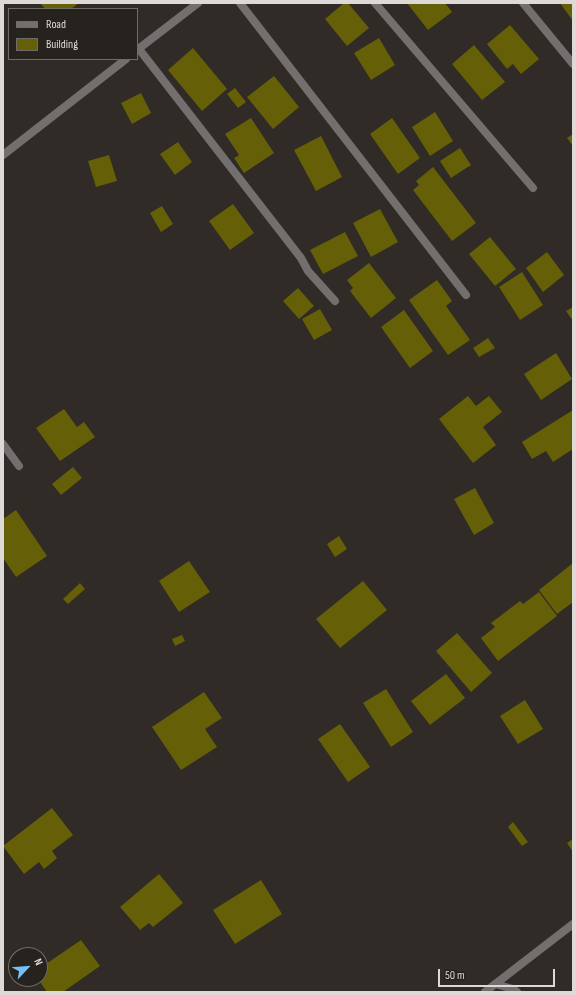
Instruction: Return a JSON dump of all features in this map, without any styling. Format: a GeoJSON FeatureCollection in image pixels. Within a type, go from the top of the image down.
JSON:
{"type":"FeatureCollection","features":[{"type":"Feature","properties":{"kind":"street"},"geometry":{"type":"LineString","coordinates":[[198,3],[138,50],[301,258],[308,271],[335,301]]}},
{"type":"Feature","properties":{"kind":"street"},"geometry":{"type":"LineString","coordinates":[[240,3],[466,295]]}},
{"type":"Feature","properties":{"kind":"street"},"geometry":{"type":"LineString","coordinates":[[375,3],[533,188]]}},
{"type":"Feature","properties":{"kind":"street"},"geometry":{"type":"LineString","coordinates":[[523,3],[573,64]]}},
{"type":"Feature","properties":{"kind":"street"},"geometry":{"type":"LineString","coordinates":[[3,155],[125,60]]}},
{"type":"Feature","properties":{"kind":"street"},"geometry":{"type":"LineString","coordinates":[[3,444],[19,466]]}},
{"type":"Feature","properties":{"kind":"street"},"geometry":{"type":"LineString","coordinates":[[485,992],[573,924]]}},
{"type":"Feature","properties":{"kind":"street"},"geometry":{"type":"LineString","coordinates":[[495,984],[513,989],[517,992]]}},
{"type":"Feature","properties":{"kind":"building"},"geometry":{"type":"Polygon","coordinates":[[[40,3],[79,3],[72,8],[44,8],[40,3]]]}},
{"type":"Feature","properties":{"kind":"building"},"geometry":{"type":"Polygon","coordinates":[[[344,3],[348,3],[369,28],[347,46],[325,19],[344,3]]]}},
{"type":"Feature","properties":{"kind":"building"},"geometry":{"type":"Polygon","coordinates":[[[407,3],[445,3],[452,12],[428,30],[407,3]]]}},
{"type":"Feature","properties":{"kind":"building"},"geometry":{"type":"Polygon","coordinates":[[[560,3],[573,3],[573,21],[560,3]]]}},
{"type":"Feature","properties":{"kind":"building"},"geometry":{"type":"Polygon","coordinates":[[[510,25],[539,59],[521,74],[513,64],[507,69],[487,44],[510,25]]]}},
{"type":"Feature","properties":{"kind":"building"},"geometry":{"type":"Polygon","coordinates":[[[379,38],[395,65],[371,80],[354,53],[379,38]]]}},
{"type":"Feature","properties":{"kind":"building"},"geometry":{"type":"Polygon","coordinates":[[[474,45],[505,82],[482,100],[452,64],[474,45]]]}},
{"type":"Feature","properties":{"kind":"building"},"geometry":{"type":"Polygon","coordinates":[[[193,48],[227,89],[202,111],[168,70],[193,48]]]}},
{"type":"Feature","properties":{"kind":"building"},"geometry":{"type":"Polygon","coordinates":[[[274,76],[299,107],[273,129],[247,97],[274,76]]]}},
{"type":"Feature","properties":{"kind":"building"},"geometry":{"type":"Polygon","coordinates":[[[235,88],[246,102],[238,108],[227,94],[235,88]]]}},
{"type":"Feature","properties":{"kind":"building"},"geometry":{"type":"Polygon","coordinates":[[[141,93],[151,113],[132,124],[121,103],[141,93]]]}},
{"type":"Feature","properties":{"kind":"building"},"geometry":{"type":"Polygon","coordinates":[[[435,112],[453,141],[430,156],[412,127],[435,112]]]}},
{"type":"Feature","properties":{"kind":"building"},"geometry":{"type":"Polygon","coordinates":[[[251,118],[274,153],[244,173],[234,158],[239,155],[225,134],[251,118]]]}},
{"type":"Feature","properties":{"kind":"building"},"geometry":{"type":"Polygon","coordinates":[[[392,118],[420,158],[398,174],[370,134],[392,118]]]}},
{"type":"Feature","properties":{"kind":"building"},"geometry":{"type":"Polygon","coordinates":[[[573,134],[573,146],[567,138],[573,134]]]}},
{"type":"Feature","properties":{"kind":"building"},"geometry":{"type":"Polygon","coordinates":[[[321,136],[342,177],[316,191],[294,150],[321,136]]]}},
{"type":"Feature","properties":{"kind":"building"},"geometry":{"type":"Polygon","coordinates":[[[178,142],[192,162],[175,175],[160,154],[178,142]]]}},
{"type":"Feature","properties":{"kind":"building"},"geometry":{"type":"Polygon","coordinates":[[[460,148],[471,165],[451,178],[440,161],[460,148]]]}},
{"type":"Feature","properties":{"kind":"building"},"geometry":{"type":"Polygon","coordinates":[[[109,155],[117,181],[96,187],[88,161],[109,155]]]}},
{"type":"Feature","properties":{"kind":"building"},"geometry":{"type":"Polygon","coordinates":[[[433,167],[476,223],[452,241],[413,190],[419,185],[416,181],[433,167]]]}},
{"type":"Feature","properties":{"kind":"building"},"geometry":{"type":"Polygon","coordinates":[[[233,204],[254,233],[230,250],[209,221],[233,204]]]}},
{"type":"Feature","properties":{"kind":"building"},"geometry":{"type":"Polygon","coordinates":[[[162,206],[173,224],[161,232],[150,213],[162,206]]]}},
{"type":"Feature","properties":{"kind":"building"},"geometry":{"type":"Polygon","coordinates":[[[380,209],[398,242],[371,257],[353,223],[380,209]]]}},
{"type":"Feature","properties":{"kind":"building"},"geometry":{"type":"Polygon","coordinates":[[[345,232],[358,256],[323,274],[310,250],[345,232]]]}},
{"type":"Feature","properties":{"kind":"building"},"geometry":{"type":"Polygon","coordinates":[[[490,237],[516,269],[495,286],[469,254],[490,237]]]}},
{"type":"Feature","properties":{"kind":"building"},"geometry":{"type":"Polygon","coordinates":[[[547,252],[564,275],[543,292],[526,268],[547,252]]]}},
{"type":"Feature","properties":{"kind":"building"},"geometry":{"type":"Polygon","coordinates":[[[369,263],[396,298],[371,318],[350,291],[353,288],[347,280],[369,263]]]}},
{"type":"Feature","properties":{"kind":"building"},"geometry":{"type":"Polygon","coordinates":[[[522,272],[543,305],[520,320],[499,287],[522,272]]]}},
{"type":"Feature","properties":{"kind":"building"},"geometry":{"type":"Polygon","coordinates":[[[437,280],[452,301],[446,306],[470,340],[448,355],[409,300],[437,280]]]}},
{"type":"Feature","properties":{"kind":"building"},"geometry":{"type":"Polygon","coordinates":[[[298,288],[314,306],[299,319],[283,301],[298,288]]]}},
{"type":"Feature","properties":{"kind":"building"},"geometry":{"type":"Polygon","coordinates":[[[573,307],[573,321],[566,311],[573,307]]]}},
{"type":"Feature","properties":{"kind":"building"},"geometry":{"type":"Polygon","coordinates":[[[320,309],[332,330],[314,340],[302,319],[320,309]]]}},
{"type":"Feature","properties":{"kind":"building"},"geometry":{"type":"Polygon","coordinates":[[[404,310],[433,351],[410,368],[381,327],[404,310]]]}},
{"type":"Feature","properties":{"kind":"building"},"geometry":{"type":"Polygon","coordinates":[[[488,338],[495,348],[479,357],[473,348],[488,338]]]}},
{"type":"Feature","properties":{"kind":"building"},"geometry":{"type":"Polygon","coordinates":[[[556,353],[572,379],[541,400],[524,374],[556,353]]]}},
{"type":"Feature","properties":{"kind":"building"},"geometry":{"type":"Polygon","coordinates":[[[468,396],[476,406],[489,396],[502,412],[483,427],[496,445],[473,463],[439,419],[468,396]]]}},
{"type":"Feature","properties":{"kind":"building"},"geometry":{"type":"Polygon","coordinates":[[[64,409],[77,427],[84,422],[95,437],[60,461],[36,428],[64,409]]]}},
{"type":"Feature","properties":{"kind":"building"},"geometry":{"type":"Polygon","coordinates":[[[573,410],[573,449],[553,462],[546,451],[532,459],[522,442],[573,410]]]}},
{"type":"Feature","properties":{"kind":"building"},"geometry":{"type":"Polygon","coordinates":[[[73,467],[82,478],[61,495],[52,484],[73,467]]]}},
{"type":"Feature","properties":{"kind":"building"},"geometry":{"type":"Polygon","coordinates":[[[475,488],[494,523],[474,535],[454,499],[475,488]]]}},
{"type":"Feature","properties":{"kind":"building"},"geometry":{"type":"Polygon","coordinates":[[[16,510],[47,556],[16,577],[3,558],[3,519],[16,510]]]}},
{"type":"Feature","properties":{"kind":"building"},"geometry":{"type":"Polygon","coordinates":[[[339,536],[347,549],[335,557],[327,544],[339,536]]]}},
{"type":"Feature","properties":{"kind":"building"},"geometry":{"type":"Polygon","coordinates":[[[189,561],[210,592],[179,612],[159,581],[189,561]]]}},
{"type":"Feature","properties":{"kind":"building"},"geometry":{"type":"Polygon","coordinates":[[[573,563],[573,602],[557,614],[539,590],[573,563]]]}},
{"type":"Feature","properties":{"kind":"building"},"geometry":{"type":"Polygon","coordinates":[[[363,581],[387,610],[340,648],[316,619],[363,581]]]}},
{"type":"Feature","properties":{"kind":"building"},"geometry":{"type":"Polygon","coordinates":[[[80,583],[85,589],[68,604],[63,599],[80,583]]]}},
{"type":"Feature","properties":{"kind":"building"},"geometry":{"type":"Polygon","coordinates":[[[539,592],[557,616],[498,661],[481,638],[495,627],[491,623],[520,601],[523,604],[539,592]]]}},
{"type":"Feature","properties":{"kind":"building"},"geometry":{"type":"Polygon","coordinates":[[[457,633],[492,673],[471,692],[436,651],[457,633]]]}},
{"type":"Feature","properties":{"kind":"building"},"geometry":{"type":"Polygon","coordinates":[[[182,635],[185,641],[175,646],[172,639],[182,635]]]}},
{"type":"Feature","properties":{"kind":"building"},"geometry":{"type":"Polygon","coordinates":[[[446,674],[465,698],[430,725],[411,701],[446,674]]]}},
{"type":"Feature","properties":{"kind":"building"},"geometry":{"type":"Polygon","coordinates":[[[386,689],[413,732],[391,747],[363,703],[386,689]]]}},
{"type":"Feature","properties":{"kind":"building"},"geometry":{"type":"Polygon","coordinates":[[[204,692],[222,718],[205,729],[217,747],[181,770],[152,727],[204,692]]]}},
{"type":"Feature","properties":{"kind":"building"},"geometry":{"type":"Polygon","coordinates":[[[525,700],[543,729],[518,744],[500,716],[525,700]]]}},
{"type":"Feature","properties":{"kind":"building"},"geometry":{"type":"Polygon","coordinates":[[[340,724],[370,767],[348,782],[318,739],[340,724]]]}},
{"type":"Feature","properties":{"kind":"building"},"geometry":{"type":"Polygon","coordinates":[[[52,808],[73,835],[52,851],[57,858],[44,869],[39,862],[24,874],[3,846],[52,808]]]}},
{"type":"Feature","properties":{"kind":"building"},"geometry":{"type":"Polygon","coordinates":[[[513,822],[528,842],[522,846],[508,827],[513,822]]]}},
{"type":"Feature","properties":{"kind":"building"},"geometry":{"type":"Polygon","coordinates":[[[573,839],[573,852],[567,843],[573,839]]]}},
{"type":"Feature","properties":{"kind":"building"},"geometry":{"type":"Polygon","coordinates":[[[159,874],[183,903],[153,927],[149,923],[140,930],[120,907],[159,874]]]}},
{"type":"Feature","properties":{"kind":"building"},"geometry":{"type":"Polygon","coordinates":[[[261,880],[282,914],[235,944],[213,910],[261,880]]]}},
{"type":"Feature","properties":{"kind":"building"},"geometry":{"type":"Polygon","coordinates":[[[81,940],[100,966],[63,992],[47,992],[44,987],[48,987],[48,963],[81,940]]]}}]}
